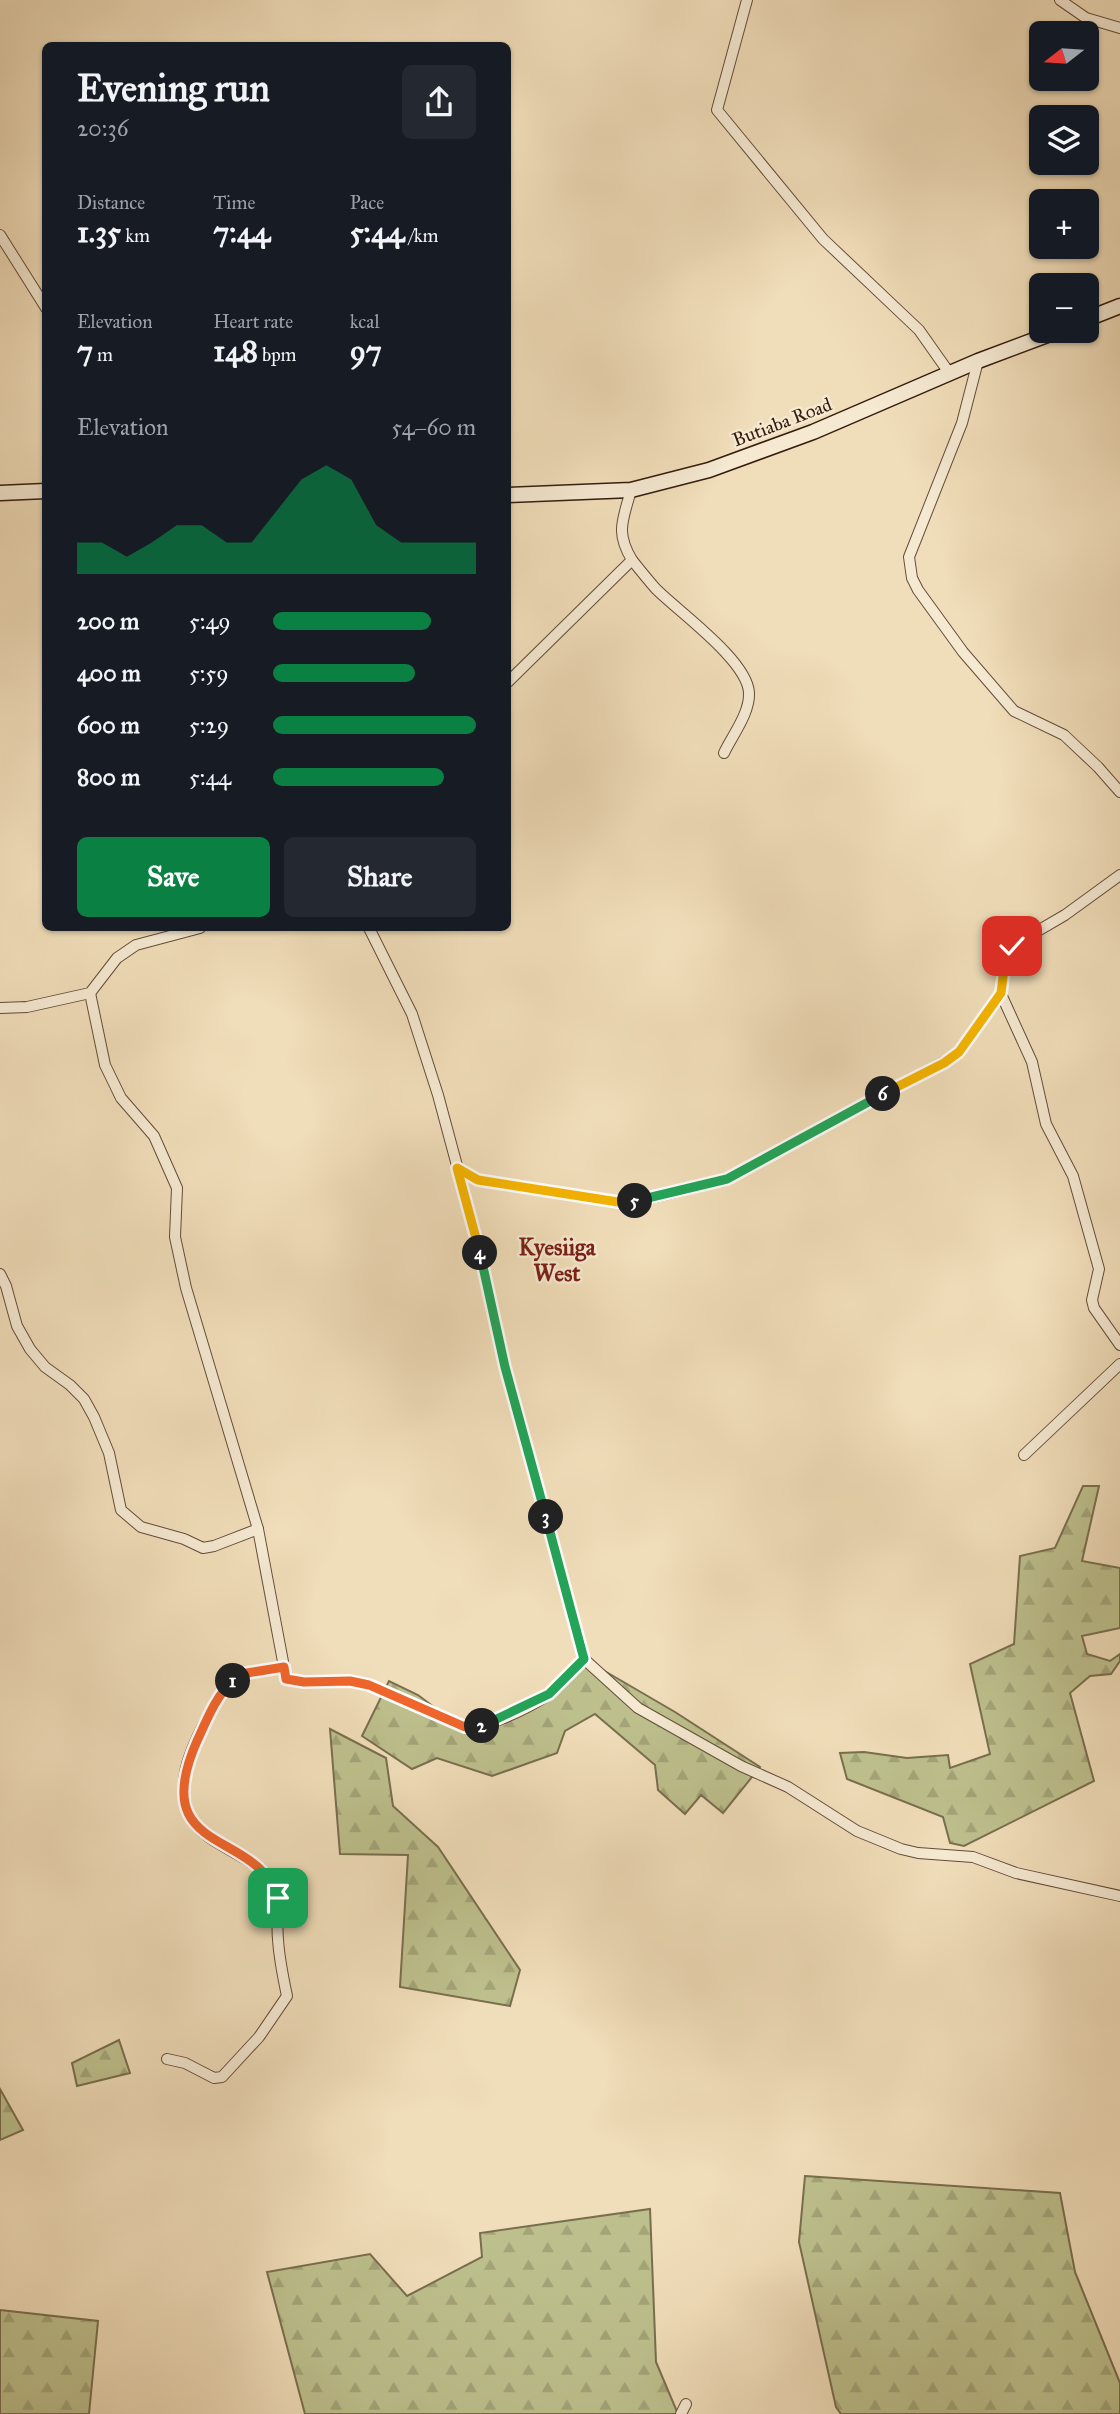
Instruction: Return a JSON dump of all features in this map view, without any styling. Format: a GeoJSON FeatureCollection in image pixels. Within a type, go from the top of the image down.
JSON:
{"type":"FeatureCollection","features":[{"type":"Feature","properties":{"kind":"main road"},"geometry":{"type":"LineString","coordinates":[[1099,314],[1120,306]]}},
{"type":"Feature","properties":{"kind":"main road","name":"Butiaba Road"},"geometry":{"type":"LineString","coordinates":[[511,495],[631,489],[709,470],[760,453],[1029,342]]}},
{"type":"Feature","properties":{"kind":"main road"},"geometry":{"type":"LineString","coordinates":[[0,493],[42,491]]}},
{"type":"Feature","properties":{"kind":"street"},"geometry":{"type":"LineString","coordinates":[[747,0],[717,110],[823,239],[919,330],[950,374]]}},
{"type":"Feature","properties":{"kind":"street"},"geometry":{"type":"LineString","coordinates":[[1060,0],[1086,18],[1120,28]]}},
{"type":"Feature","properties":{"kind":"street"},"geometry":{"type":"LineString","coordinates":[[0,235],[42,302]]}},
{"type":"Feature","properties":{"kind":"street"},"geometry":{"type":"LineString","coordinates":[[978,361],[962,423],[909,557],[912,578],[963,652],[1014,710],[1022,717],[1064,735],[1120,792]]}},
{"type":"Feature","properties":{"kind":"street"},"geometry":{"type":"LineString","coordinates":[[631,489],[622,524],[621,543],[656,589],[710,637],[746,681],[748,701],[724,753]]}},
{"type":"Feature","properties":{"kind":"street"},"geometry":{"type":"LineString","coordinates":[[511,679],[632,560]]}},
{"type":"Feature","properties":{"kind":"street"},"geometry":{"type":"LineString","coordinates":[[457,1168],[478,1180],[618,1202],[638,1201],[715,1183],[738,1174],[843,1115],[944,1063],[959,1052],[1001,993],[1005,961],[1012,946],[1065,915],[1120,875]]}},
{"type":"Feature","properties":{"kind":"street"},"geometry":{"type":"LineString","coordinates":[[0,1008],[27,1007],[90,993],[117,958],[136,945],[189,931]]}},
{"type":"Feature","properties":{"kind":"street"},"geometry":{"type":"LineString","coordinates":[[370,931],[419,1030],[477,1240],[505,1367],[584,1659],[638,1708],[741,1766],[788,1787],[857,1831],[901,1849],[918,1853],[974,1857],[1016,1873],[1120,1896]]}},
{"type":"Feature","properties":{"kind":"street"},"geometry":{"type":"LineString","coordinates":[[90,993],[105,1065],[121,1098],[154,1136],[177,1188],[175,1237],[186,1288],[258,1529],[286,1679],[304,1682],[350,1681],[369,1685],[465,1727],[474,1727],[491,1723],[549,1694],[584,1659]]}},
{"type":"Feature","properties":{"kind":"street"},"geometry":{"type":"LineString","coordinates":[[1001,993],[1032,1062],[1046,1124],[1073,1176],[1099,1269],[1091,1300],[1120,1345]]}},
{"type":"Feature","properties":{"kind":"street"},"geometry":{"type":"LineString","coordinates":[[0,1274],[17,1326],[30,1349],[54,1376],[84,1399],[94,1417],[109,1453],[121,1510],[141,1527],[184,1539],[204,1548],[258,1529]]}},
{"type":"Feature","properties":{"kind":"street"},"geometry":{"type":"LineString","coordinates":[[1024,1455],[1120,1364]]}},
{"type":"Feature","properties":{"kind":"street"},"geometry":{"type":"LineString","coordinates":[[166,2059],[185,2063],[214,2078],[222,2077],[259,2037],[286,2000],[275,1888],[259,1869],[201,1830],[192,1820],[184,1790],[189,1760],[202,1730],[229,1683],[247,1673],[284,1667]]}},
{"type":"Feature","properties":{"kind":"green space"},"geometry":{"type":"Polygon","coordinates":[[[1083,1486],[1099,1486],[1082,1561],[1120,1568],[1120,1628],[1082,1636],[1087,1654],[1110,1661],[1120,1654],[1120,1661],[1111,1674],[1090,1676],[1070,1693],[1094,1781],[964,1846],[950,1843],[943,1817],[847,1779],[840,1753],[864,1752],[907,1758],[948,1755],[950,1768],[990,1754],[970,1664],[1014,1644],[1020,1556],[1055,1548],[1083,1486]]]}},
{"type":"Feature","properties":{"kind":"green space"},"geometry":{"type":"Polygon","coordinates":[[[584,1659],[675,1712],[760,1767],[723,1813],[701,1795],[685,1814],[658,1790],[655,1765],[595,1714],[565,1731],[557,1753],[492,1776],[437,1758],[412,1769],[362,1736],[389,1681],[418,1695],[454,1722],[483,1726],[537,1701],[584,1659]]]}},
{"type":"Feature","properties":{"kind":"green space"},"geometry":{"type":"Polygon","coordinates":[[[330,1729],[386,1758],[393,1806],[438,1847],[520,1970],[510,2006],[400,1987],[408,1855],[340,1854],[330,1729]]]}},
{"type":"Feature","properties":{"kind":"green space"},"geometry":{"type":"Polygon","coordinates":[[[119,2040],[130,2073],[77,2086],[72,2063],[119,2040]]]}},
{"type":"Feature","properties":{"kind":"green space"},"geometry":{"type":"Polygon","coordinates":[[[0,2089],[23,2130],[0,2140],[0,2089]]]}},
{"type":"Feature","properties":{"kind":"green space"},"geometry":{"type":"Polygon","coordinates":[[[805,2176],[1060,2193],[1075,2272],[1120,2383],[1120,2414],[841,2414],[836,2407],[799,2242],[805,2176]]]}},
{"type":"Feature","properties":{"kind":"green space"},"geometry":{"type":"Polygon","coordinates":[[[650,2209],[656,2362],[678,2414],[305,2414],[267,2272],[370,2254],[407,2296],[482,2257],[480,2233],[650,2209]]]}},
{"type":"Feature","properties":{"kind":"green space"},"geometry":{"type":"Polygon","coordinates":[[[0,2310],[98,2321],[89,2414],[0,2414],[0,2310]]]}},
{"type":"Feature","properties":{"kind":"district","name":"Kyesiiga West"},"geometry":{"type":"Point","coordinates":[557,1260]}},
{"type":"Feature","properties":{"kind":"route"},"geometry":{"type":"LineString","coordinates":[[278,1898],[270,1880],[243,1857],[201,1830],[192,1820],[187,1807],[184,1790],[189,1760],[202,1730],[229,1683],[247,1673],[284,1667],[286,1679],[304,1682],[350,1681],[369,1685],[465,1727],[474,1727],[491,1723],[549,1694],[584,1659],[505,1367],[477,1240],[457,1168],[478,1180],[618,1202],[638,1201],[727,1179],[944,1063],[959,1052],[1001,993],[1005,961],[1012,946]]}}]}
